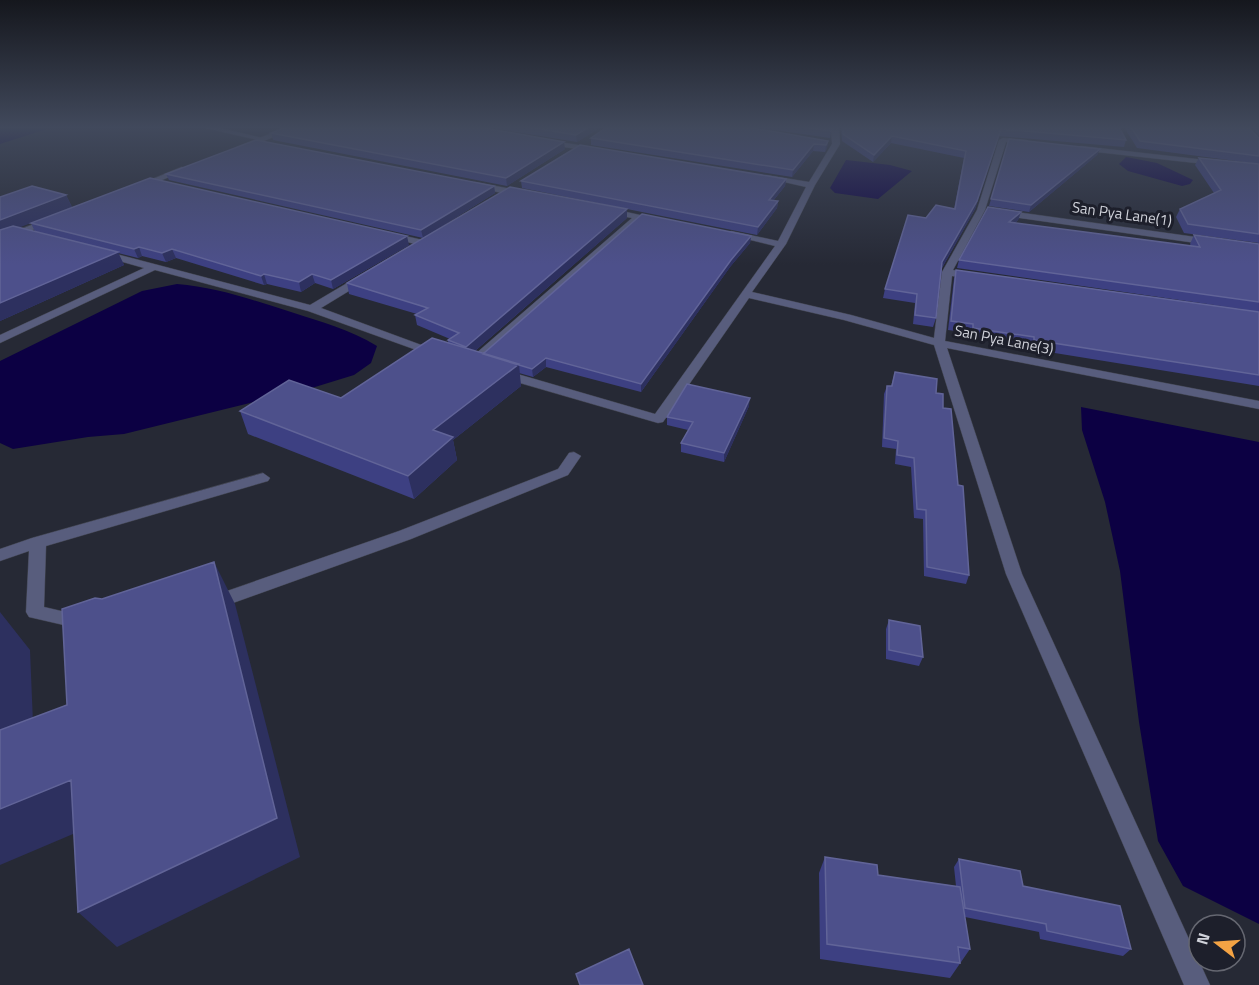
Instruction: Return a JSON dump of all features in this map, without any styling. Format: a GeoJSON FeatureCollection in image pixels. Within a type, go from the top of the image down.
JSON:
{"type":"FeatureCollection","features":[{"type":"Feature","properties":{"kind":"street"},"geometry":{"type":"LineString","coordinates":[[129,190],[172,173]]}},
{"type":"Feature","properties":{"kind":"street"},"geometry":{"type":"LineString","coordinates":[[86,250],[312,309],[471,364],[658,419],[782,244],[817,173]]}},
{"type":"Feature","properties":{"kind":"street"},"geometry":{"type":"LineString","coordinates":[[991,173],[981,210],[947,272],[939,343],[1014,574],[1197,985]]}},
{"type":"Feature","properties":{"kind":"street"},"geometry":{"type":"LineString","coordinates":[[753,175],[811,185]]}},
{"type":"Feature","properties":{"kind":"street"},"geometry":{"type":"LineString","coordinates":[[151,181],[174,186]]}},
{"type":"Feature","properties":{"kind":"street"},"geometry":{"type":"LineString","coordinates":[[462,182],[529,195]]}},
{"type":"Feature","properties":{"kind":"street"},"geometry":{"type":"LineString","coordinates":[[498,197],[518,185]]}},
{"type":"Feature","properties":{"kind":"street"},"geometry":{"type":"LineString","coordinates":[[594,208],[671,223]]}},
{"type":"Feature","properties":{"kind":"street","name":"San Pya Lane(1)"},"geometry":{"type":"LineString","coordinates":[[981,210],[1224,244]]}},
{"type":"Feature","properties":{"kind":"street"},"geometry":{"type":"LineString","coordinates":[[0,240],[63,216]]}},
{"type":"Feature","properties":{"kind":"street"},"geometry":{"type":"LineString","coordinates":[[471,364],[638,217]]}},
{"type":"Feature","properties":{"kind":"street"},"geometry":{"type":"LineString","coordinates":[[19,233],[42,238]]}},
{"type":"Feature","properties":{"kind":"street"},"geometry":{"type":"LineString","coordinates":[[378,233],[424,243]]}},
{"type":"Feature","properties":{"kind":"street"},"geometry":{"type":"LineString","coordinates":[[726,233],[782,244]]}},
{"type":"Feature","properties":{"kind":"street"},"geometry":{"type":"LineString","coordinates":[[414,249],[433,237]]}},
{"type":"Feature","properties":{"kind":"street"},"geometry":{"type":"LineString","coordinates":[[0,339],[154,267]]}},
{"type":"Feature","properties":{"kind":"street"},"geometry":{"type":"LineString","coordinates":[[947,272],[982,277]]}},
{"type":"Feature","properties":{"kind":"street"},"geometry":{"type":"LineString","coordinates":[[312,309],[373,273]]}},
{"type":"Feature","properties":{"kind":"street","name":"San Pya Lane(3)"},"geometry":{"type":"LineString","coordinates":[[746,294],[847,317],[939,343],[1259,405]]}},
{"type":"Feature","properties":{"kind":"street"},"geometry":{"type":"LineString","coordinates":[[196,609],[405,535],[563,472],[574,456]]}},
{"type":"Feature","properties":{"kind":"street"},"geometry":{"type":"LineString","coordinates":[[0,555],[263,478]]}},
{"type":"Feature","properties":{"kind":"street"},"geometry":{"type":"LineString","coordinates":[[38,542],[35,612],[98,626]]}},
{"type":"Feature","properties":{"kind":"shaded area"},"geometry":{"type":"Polygon","coordinates":[[[839,173],[910,173],[878,199],[835,193],[830,188],[839,173]]]}},
{"type":"Feature","properties":{"kind":"shaded area"},"geometry":{"type":"Polygon","coordinates":[[[1135,173],[1178,173],[1193,180],[1190,184],[1182,186],[1135,173]]]}},
{"type":"Feature","properties":{"kind":"shaded area"},"geometry":{"type":"Polygon","coordinates":[[[177,284],[234,295],[346,330],[377,346],[371,363],[354,375],[315,387],[124,434],[88,437],[13,449],[0,443],[0,361],[142,291],[177,284]]]}},
{"type":"Feature","properties":{"kind":"shaded area"},"geometry":{"type":"Polygon","coordinates":[[[1081,407],[1259,442],[1259,924],[1247,918],[1247,913],[1237,913],[1183,886],[1158,841],[1139,722],[1120,571],[1105,502],[1082,430],[1081,407]]]}},
{"type":"Feature","properties":{"kind":"building"},"geometry":{"type":"Polygon","coordinates":[[[427,173],[494,186],[421,230],[166,174],[427,173]]]}},
{"type":"Feature","properties":{"kind":"building"},"geometry":{"type":"Polygon","coordinates":[[[480,173],[514,173],[506,178],[480,173]]]}},
{"type":"Feature","properties":{"kind":"building"},"geometry":{"type":"Polygon","coordinates":[[[534,173],[749,173],[786,179],[769,200],[778,201],[758,227],[521,181],[534,173]]]}},
{"type":"Feature","properties":{"kind":"building"},"geometry":{"type":"Polygon","coordinates":[[[962,173],[986,173],[977,201],[942,262],[936,318],[915,315],[917,294],[885,289],[908,215],[926,218],[936,205],[955,209],[962,173]]]}},
{"type":"Feature","properties":{"kind":"building"},"geometry":{"type":"Polygon","coordinates":[[[999,173],[1070,173],[1031,205],[991,199],[999,173]]]}},
{"type":"Feature","properties":{"kind":"building"},"geometry":{"type":"Polygon","coordinates":[[[1209,173],[1259,173],[1259,234],[1188,224],[1180,209],[1221,190],[1209,173]]]}},
{"type":"Feature","properties":{"kind":"building"},"geometry":{"type":"Polygon","coordinates":[[[150,178],[407,236],[331,280],[312,274],[299,282],[264,274],[261,276],[172,249],[162,253],[139,247],[134,249],[31,223],[150,178]]]}},
{"type":"Feature","properties":{"kind":"building"},"geometry":{"type":"Polygon","coordinates":[[[32,186],[66,195],[0,220],[0,197],[32,186]]]}},
{"type":"Feature","properties":{"kind":"building"},"geometry":{"type":"Polygon","coordinates":[[[510,187],[627,209],[466,347],[448,340],[459,333],[415,315],[428,308],[347,283],[510,187]]]}},
{"type":"Feature","properties":{"kind":"building"},"geometry":{"type":"Polygon","coordinates":[[[988,207],[1021,212],[1009,222],[1200,247],[1194,235],[1259,244],[1259,302],[959,260],[988,207]]]}},
{"type":"Feature","properties":{"kind":"building"},"geometry":{"type":"Polygon","coordinates":[[[642,214],[751,236],[641,384],[546,358],[532,369],[483,354],[642,214]]]}},
{"type":"Feature","properties":{"kind":"building"},"geometry":{"type":"Polygon","coordinates":[[[13,226],[118,252],[0,303],[0,230],[13,226]]]}},
{"type":"Feature","properties":{"kind":"building"},"geometry":{"type":"Polygon","coordinates":[[[956,270],[1259,312],[1259,375],[1034,340],[1034,337],[973,328],[973,324],[951,321],[956,270]]]}},
{"type":"Feature","properties":{"kind":"building"},"geometry":{"type":"Polygon","coordinates":[[[432,338],[519,364],[433,430],[453,437],[408,476],[240,411],[289,380],[341,398],[432,338]]]}},
{"type":"Feature","properties":{"kind":"building"},"geometry":{"type":"Polygon","coordinates":[[[895,372],[937,379],[936,393],[943,394],[943,408],[951,409],[958,485],[963,486],[969,575],[927,567],[926,510],[917,509],[914,458],[897,455],[898,441],[884,438],[887,386],[892,386],[895,372]]]}},
{"type":"Feature","properties":{"kind":"building"},"geometry":{"type":"Polygon","coordinates":[[[687,384],[750,398],[724,453],[681,443],[693,422],[667,417],[687,384]]]}},
{"type":"Feature","properties":{"kind":"building"},"geometry":{"type":"Polygon","coordinates":[[[214,562],[277,818],[78,912],[71,780],[0,809],[0,730],[67,705],[62,609],[95,598],[102,599],[214,562]]]}},
{"type":"Feature","properties":{"kind":"building"},"geometry":{"type":"Polygon","coordinates":[[[889,620],[920,626],[923,657],[889,650],[889,620]]]}},
{"type":"Feature","properties":{"kind":"building"},"geometry":{"type":"Polygon","coordinates":[[[825,857],[877,865],[878,875],[960,887],[970,949],[958,947],[960,963],[827,944],[825,857]]]}},
{"type":"Feature","properties":{"kind":"building"},"geometry":{"type":"Polygon","coordinates":[[[959,859],[1020,871],[1023,886],[1120,906],[1131,949],[1047,931],[1046,924],[965,908],[959,859]]]}},
{"type":"Feature","properties":{"kind":"building"},"geometry":{"type":"Polygon","coordinates":[[[629,949],[643,985],[580,985],[576,974],[629,949]]]}}]}
